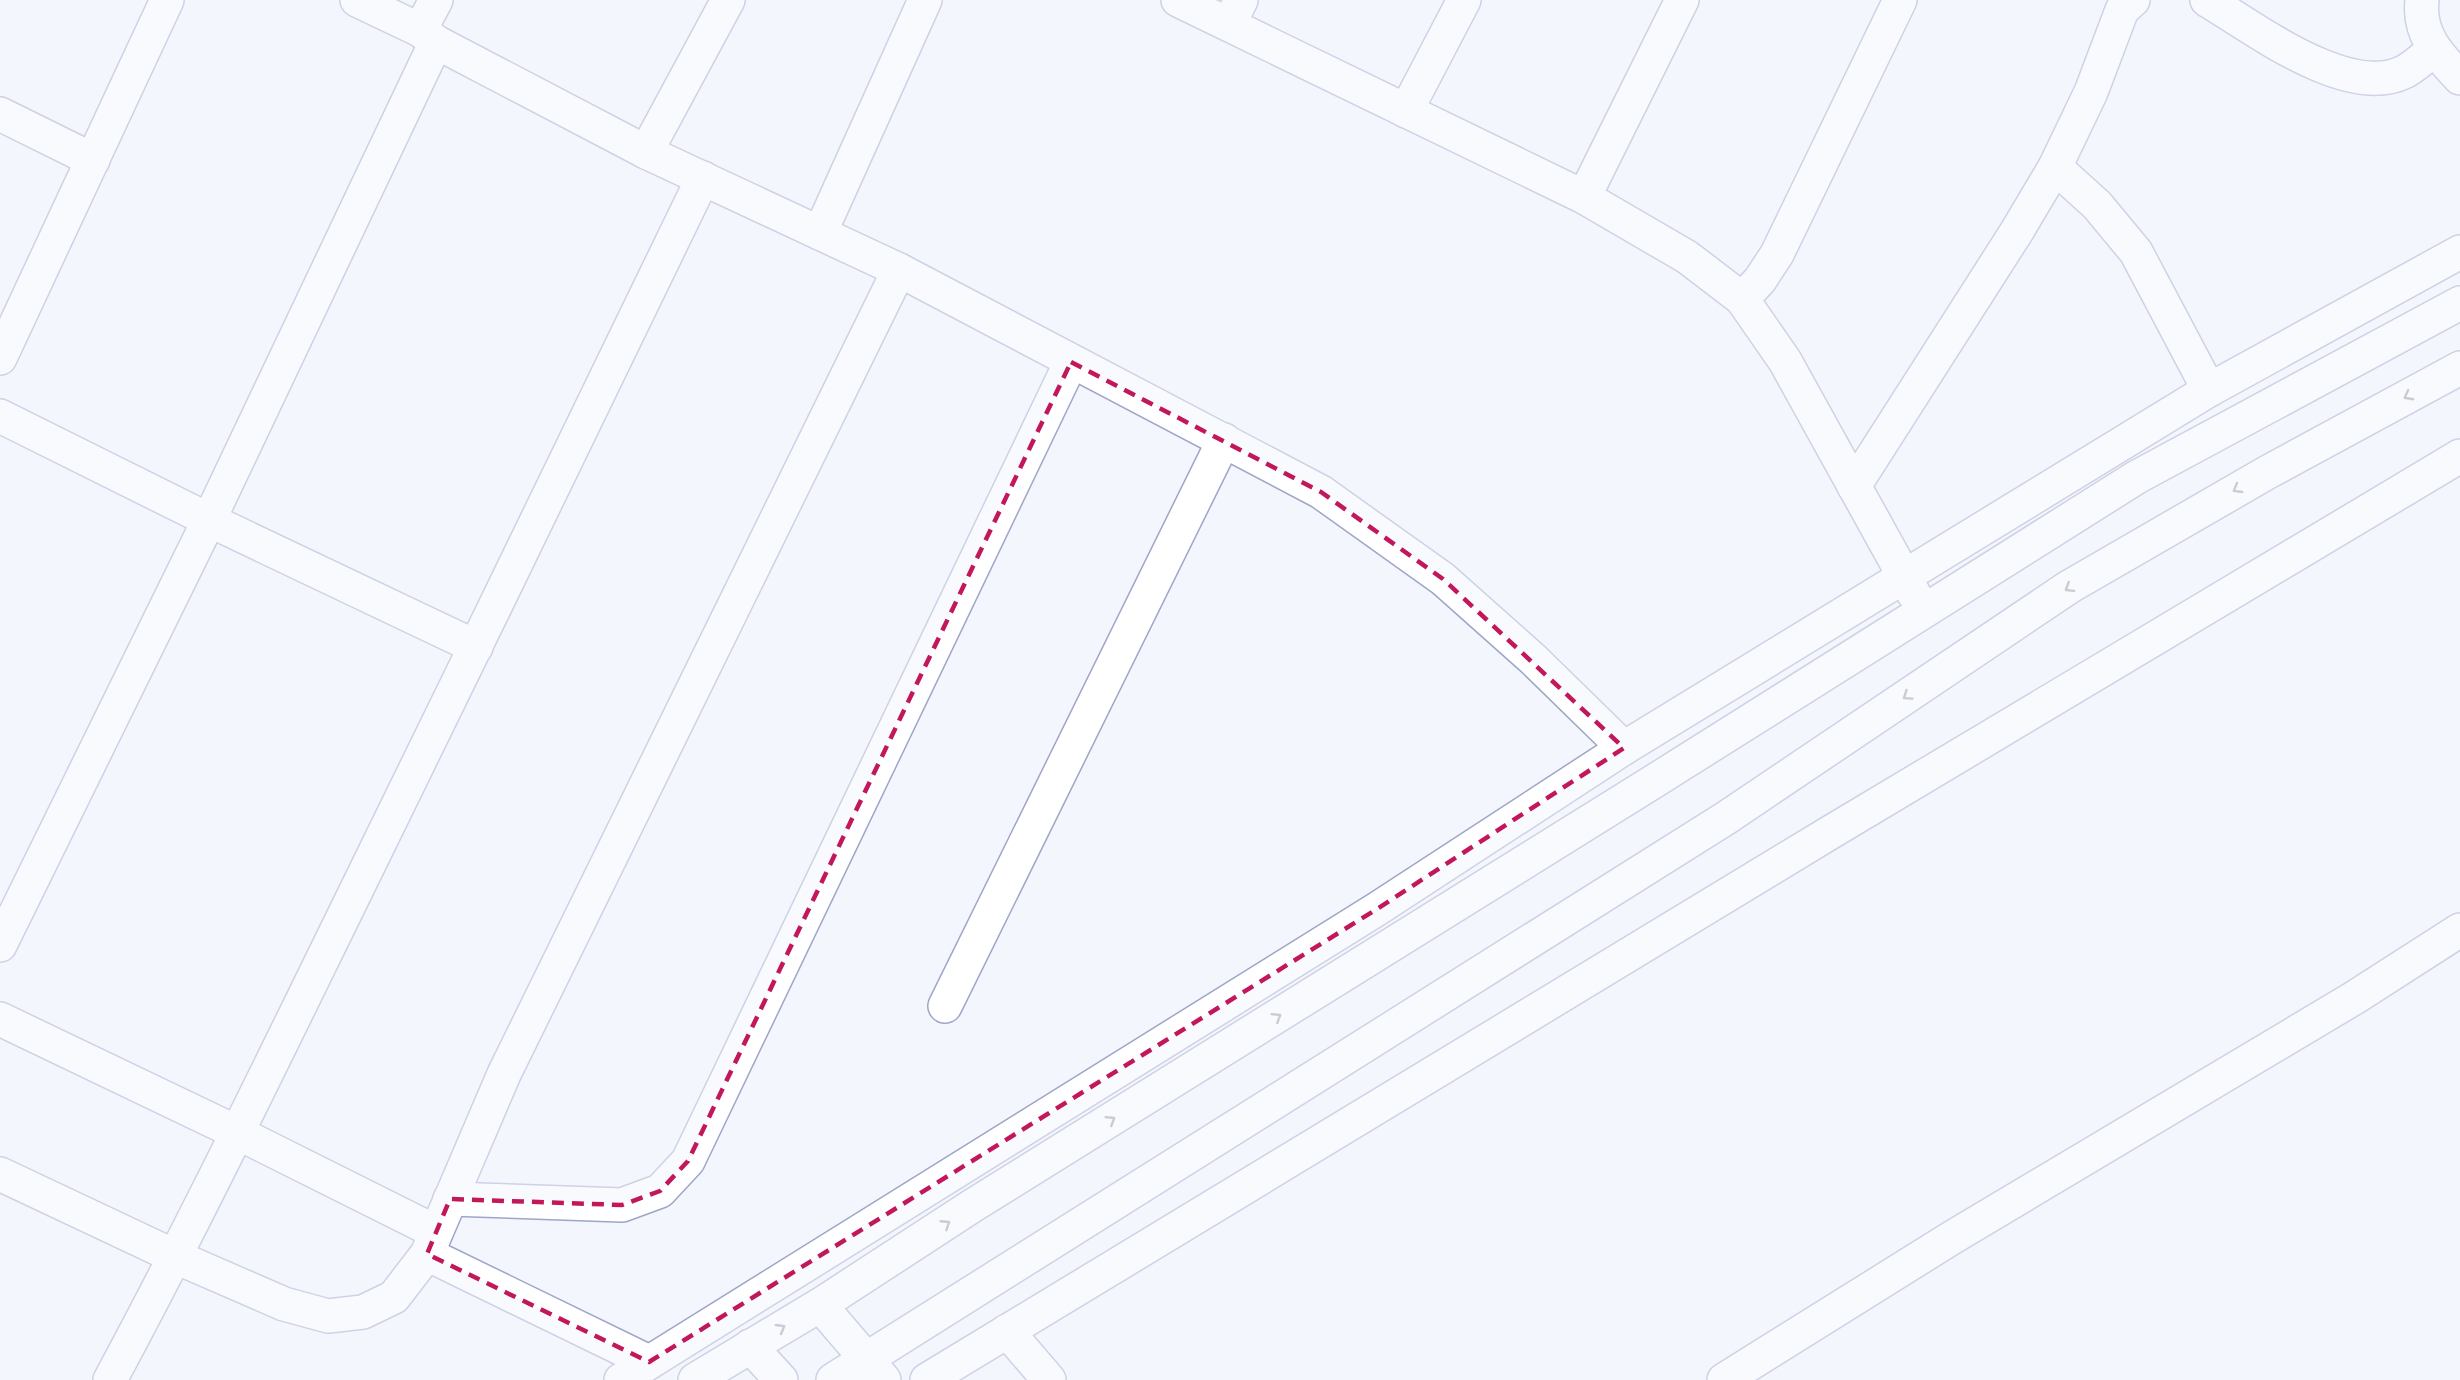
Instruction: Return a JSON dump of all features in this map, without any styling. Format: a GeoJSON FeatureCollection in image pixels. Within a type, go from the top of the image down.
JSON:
{"type":"FeatureCollection","features":[{"type":"Feature","properties":{"kind":"street"},"geometry":{"type":"LineString","coordinates":[[0,358],[167,0]]}},
{"type":"Feature","properties":{"kind":"street"},"geometry":{"type":"LineString","coordinates":[[357,0],[646,152],[899,270],[1322,492],[1443,579],[1534,660],[1624,748]]}},
{"type":"Feature","properties":{"kind":"street"},"geometry":{"type":"LineString","coordinates":[[0,945],[209,520],[428,36],[436,0]]}},
{"type":"Feature","properties":{"kind":"street"},"geometry":{"type":"LineString","coordinates":[[646,152],[728,0]]}},
{"type":"Feature","properties":{"kind":"street"},"geometry":{"type":"LineString","coordinates":[[820,233],[925,0]]}},
{"type":"Feature","properties":{"kind":"street"},"geometry":{"type":"LineString","coordinates":[[1178,0],[1235,12],[1406,111],[1584,197],[1687,257],[1742,298],[1785,361],[1903,577],[1924,611]]}},
{"type":"Feature","properties":{"kind":"street"},"geometry":{"type":"LineString","coordinates":[[1406,111],[1464,0]]}},
{"type":"Feature","properties":{"kind":"street"},"geometry":{"type":"LineString","coordinates":[[1584,197],[1682,0]]}},
{"type":"Feature","properties":{"kind":"street"},"geometry":{"type":"LineString","coordinates":[[1742,298],[1760,280],[1793,224],[1900,0]]}},
{"type":"Feature","properties":{"kind":"street"},"geometry":{"type":"LineString","coordinates":[[1854,486],[2017,231],[2055,166],[2091,92],[2122,10],[2133,0]]}},
{"type":"Feature","properties":{"kind":"street"},"geometry":{"type":"LineString","coordinates":[[2207,0],[2301,57],[2338,74],[2373,79],[2403,73],[2434,50]]}},
{"type":"Feature","properties":{"kind":"street"},"geometry":{"type":"LineString","coordinates":[[2422,0],[2420,14],[2434,50],[2460,78]]}},
{"type":"Feature","properties":{"kind":"street"},"geometry":{"type":"LineString","coordinates":[[0,114],[93,160]]}},
{"type":"Feature","properties":{"kind":"street"},"geometry":{"type":"LineString","coordinates":[[2055,166],[2097,205],[2136,252],[2209,390]]}},
{"type":"Feature","properties":{"kind":"street"},"geometry":{"type":"LineString","coordinates":[[110,1380],[176,1257],[238,1133],[703,178]]}},
{"type":"Feature","properties":{"kind":"street"},"geometry":{"type":"LineString","coordinates":[[621,1380],[1377,909],[1624,748],[2209,390],[2460,252]]}},
{"type":"Feature","properties":{"kind":"street"},"geometry":{"type":"LineString","coordinates":[[0,1174],[176,1257],[284,1304],[327,1316],[363,1312],[394,1297],[431,1243],[504,1074],[899,270]]}},
{"type":"Feature","properties":{"kind":"street"},"geometry":{"type":"LineString","coordinates":[[695,1380],[820,1305],[972,1206],[2137,477],[2460,303]]}},
{"type":"Feature","properties":{"kind":"street"},"geometry":{"type":"LineString","coordinates":[[450,1199],[622,1205],[660,1191],[688,1161],[1071,362]]}},
{"type":"Feature","properties":{"kind":"street"},"geometry":{"type":"LineString","coordinates":[[833,1380],[875,1370],[1726,818],[2069,587],[2268,472],[2460,368]]}},
{"type":"Feature","properties":{"kind":"street"},"geometry":{"type":"LineString","coordinates":[[0,416],[209,520],[476,647]]}},
{"type":"Feature","properties":{"kind":"street"},"geometry":{"type":"LineString","coordinates":[[945,1006],[1224,440]]}},
{"type":"Feature","properties":{"kind":"street"},"geometry":{"type":"LineString","coordinates":[[927,1380],[1881,801],[2460,456]]}},
{"type":"Feature","properties":{"kind":"street"},"geometry":{"type":"LineString","coordinates":[[1724,1380],[1953,1237],[2354,998],[2460,930]]}},
{"type":"Feature","properties":{"kind":"street"},"geometry":{"type":"LineString","coordinates":[[0,1019],[238,1133],[431,1243],[649,1362]]}},
{"type":"Feature","properties":{"kind":"street"},"geometry":{"type":"LineString","coordinates":[[820,1305],[875,1370]]}},
{"type":"Feature","properties":{"kind":"street"},"geometry":{"type":"LineString","coordinates":[[1007,1331],[1049,1380]]}},
{"type":"Feature","properties":{"kind":"street"},"geometry":{"type":"LineString","coordinates":[[750,1346],[781,1380]]}},
{"type":"Feature","properties":{"kind":"highlighted area"},"geometry":{"type":"Polygon","coordinates":[[[1071,362],[1321,492],[1443,579],[1624,748],[1377,909],[649,1362],[427,1254],[450,1199],[622,1205],[660,1191],[688,1161],[1071,362]]]}}]}
